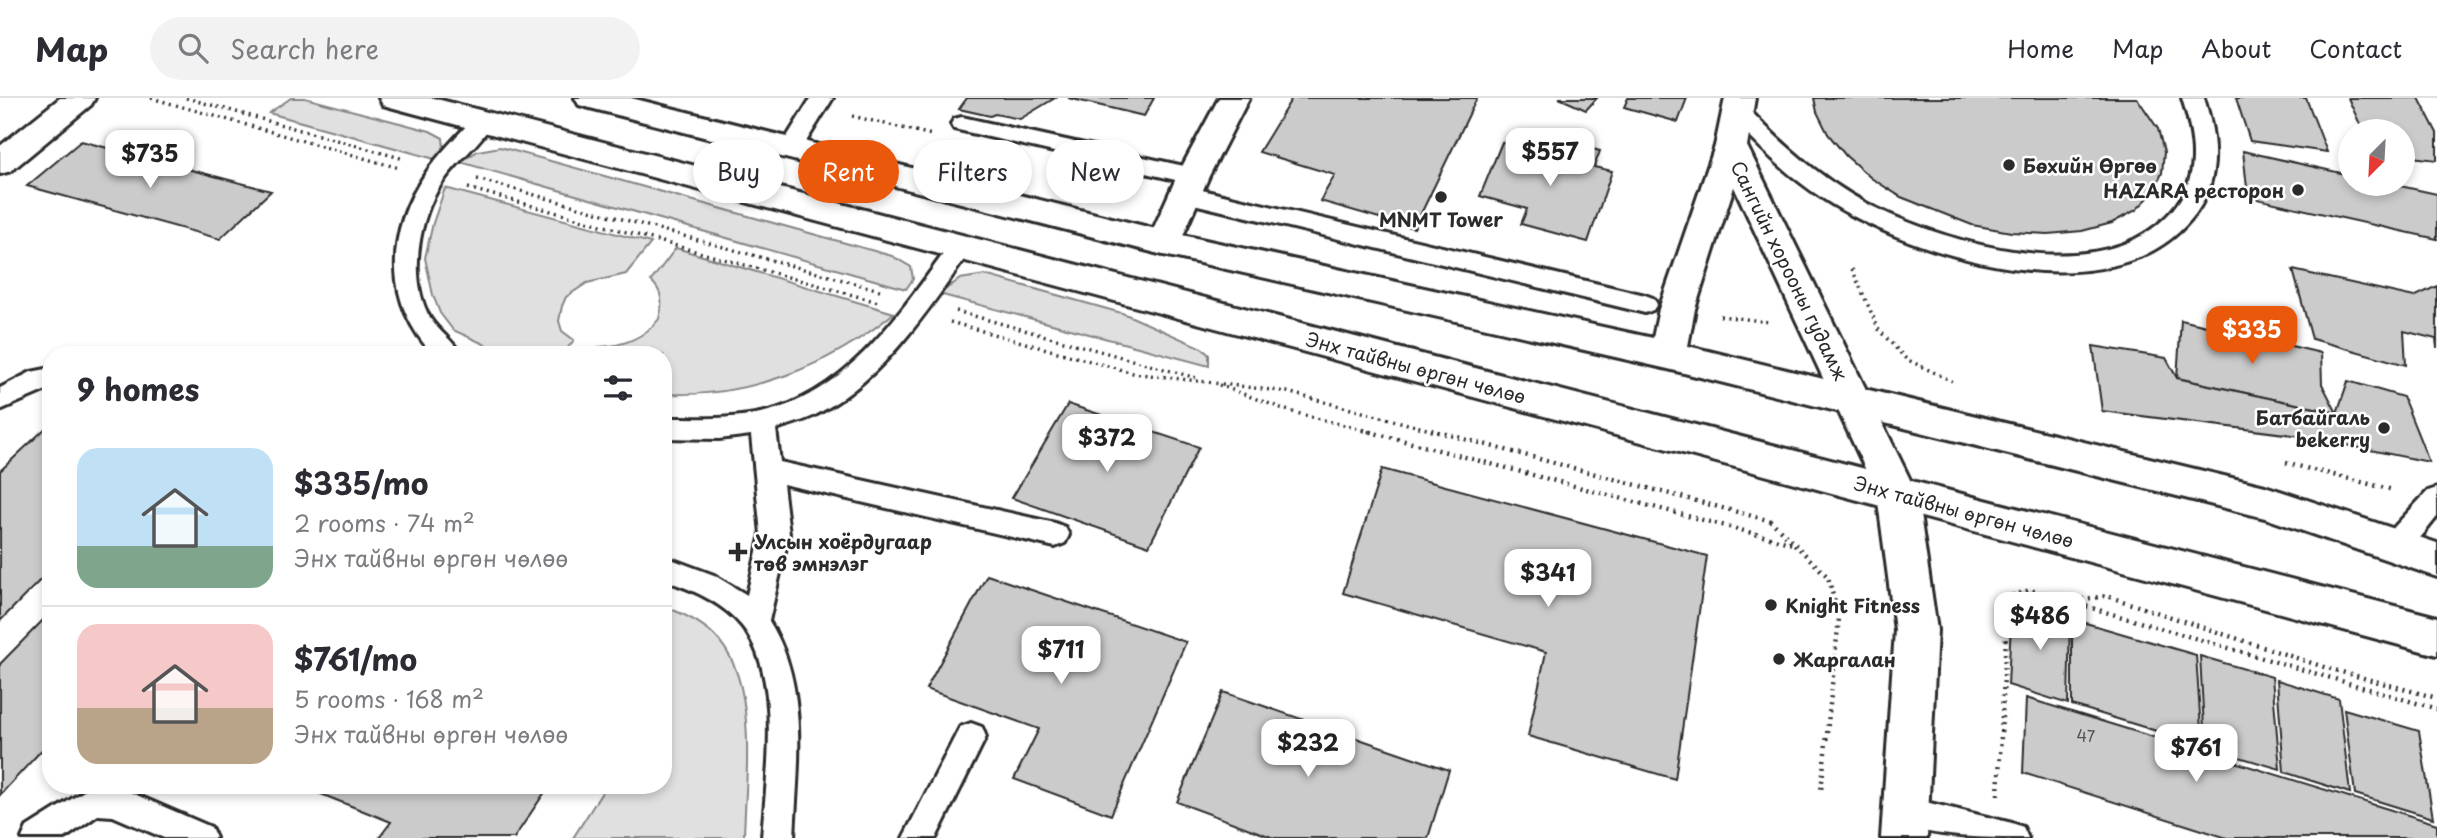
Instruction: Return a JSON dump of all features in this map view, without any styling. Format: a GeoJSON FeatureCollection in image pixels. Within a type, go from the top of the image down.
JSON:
{"type":"FeatureCollection","features":[{"type":"Feature","properties":{"kind":"main road"},"geometry":{"type":"LineString","coordinates":[[0,163],[80,98]]}},
{"type":"Feature","properties":{"kind":"main road","name":"Энх тайвны өргөн чөлөө"},"geometry":{"type":"LineString","coordinates":[[394,98],[2437,636]]}},
{"type":"Feature","properties":{"kind":"main road"},"geometry":{"type":"LineString","coordinates":[[590,98],[1164,243],[1668,355],[2264,502],[2437,560]]}},
{"type":"Feature","properties":{"kind":"main road"},"geometry":{"type":"LineString","coordinates":[[1164,243],[1189,185],[1234,98]]}},
{"type":"Feature","properties":{"kind":"main road","name":"Сангийн хорооны гудамж"},"geometry":{"type":"LineString","coordinates":[[1738,103],[1731,146],[1898,494],[1916,630],[1904,825]]}},
{"type":"Feature","properties":{"kind":"main road"},"geometry":{"type":"LineString","coordinates":[[1668,355],[1677,309],[1731,146]]}},
{"type":"Feature","properties":{"kind":"lane"},"geometry":{"type":"LineString","coordinates":[[791,148],[822,98]]}},
{"type":"Feature","properties":{"kind":"lane"},"geometry":{"type":"LineString","coordinates":[[1738,103],[1769,146],[1812,179],[1880,219],[1923,237],[1970,251],[2017,260],[2062,262],[2109,259],[2150,246],[2180,222],[2198,195],[2205,168],[2204,139],[2193,98]]}},
{"type":"Feature","properties":{"kind":"lane"},"geometry":{"type":"LineString","coordinates":[[442,346],[419,318],[409,290],[408,259],[412,226],[423,197],[438,174],[483,121]]}},
{"type":"Feature","properties":{"kind":"lane"},"geometry":{"type":"LineString","coordinates":[[962,124],[1645,304]]}},
{"type":"Feature","properties":{"kind":"lane"},"geometry":{"type":"LineString","coordinates":[[672,428],[724,430],[763,425],[832,396],[860,374],[917,307],[960,248]]}},
{"type":"Feature","properties":{"kind":"lane"},"geometry":{"type":"LineString","coordinates":[[0,400],[42,379]]}},
{"type":"Feature","properties":{"kind":"lane"},"geometry":{"type":"LineString","coordinates":[[755,621],[775,534],[763,425]]}},
{"type":"Feature","properties":{"kind":"lane"},"geometry":{"type":"LineString","coordinates":[[768,470],[1055,535]]}},
{"type":"Feature","properties":{"kind":"lane"},"geometry":{"type":"LineString","coordinates":[[2394,545],[2436,500]]}},
{"type":"Feature","properties":{"kind":"lane"},"geometry":{"type":"LineString","coordinates":[[672,571],[731,597],[755,621],[772,653],[781,691],[783,716],[778,838]]}},
{"type":"Feature","properties":{"kind":"lane"},"geometry":{"type":"LineString","coordinates":[[919,838],[971,737]]}},
{"type":"Feature","properties":{"kind":"lane"},"geometry":{"type":"LineString","coordinates":[[38,838],[94,800],[114,801],[200,838]]}},
{"type":"Feature","properties":{"kind":"lane"},"geometry":{"type":"LineString","coordinates":[[1904,825],[2004,835]]}},
{"type":"Feature","properties":{"kind":"path"},"geometry":{"type":"LineString","coordinates":[[150,98],[438,174],[917,307],[1133,373],[1287,392],[1771,521],[1828,577],[1839,618],[1821,791]]}},
{"type":"Feature","properties":{"kind":"path"},"geometry":{"type":"LineString","coordinates":[[186,98],[438,174],[917,307],[1177,370],[1289,411],[1798,545]]}},
{"type":"Feature","properties":{"kind":"path"},"geometry":{"type":"LineString","coordinates":[[1852,269],[1879,330],[1906,359],[1954,382]]}},
{"type":"Feature","properties":{"kind":"path"},"geometry":{"type":"LineString","coordinates":[[1708,314],[1772,322]]}},
{"type":"Feature","properties":{"kind":"path"},"geometry":{"type":"LineString","coordinates":[[2275,460],[2436,500]]}},
{"type":"Feature","properties":{"kind":"path"},"geometry":{"type":"LineString","coordinates":[[2004,835],[2002,682],[2008,597],[2030,590],[2437,709]]}},
{"type":"Feature","properties":{"kind":"path"},"geometry":{"type":"LineString","coordinates":[[2070,600],[2107,596],[2327,668],[2437,698]]}},
{"type":"Feature","properties":{"kind":"shaded area"},"geometry":{"type":"Polygon","coordinates":[[[291,98],[305,98],[430,131],[443,138],[444,149],[435,159],[269,113],[291,98]]]}},
{"type":"Feature","properties":{"kind":"shaded area"},"geometry":{"type":"Polygon","coordinates":[[[500,147],[693,201],[693,203],[701,203],[892,256],[911,267],[913,279],[906,289],[460,162],[478,151],[500,147]]]}},
{"type":"Feature","properties":{"kind":"shaded area"},"geometry":{"type":"Polygon","coordinates":[[[445,188],[651,243],[626,274],[587,283],[566,297],[559,321],[562,331],[574,340],[569,346],[488,346],[453,330],[440,313],[425,258],[445,188]]]}},
{"type":"Feature","properties":{"kind":"shaded area"},"geometry":{"type":"Polygon","coordinates":[[[676,248],[894,313],[842,349],[786,375],[726,391],[672,394],[672,346],[608,346],[625,343],[640,336],[659,319],[661,298],[651,281],[676,248]]]}},
{"type":"Feature","properties":{"kind":"shaded area"},"geometry":{"type":"Polygon","coordinates":[[[985,275],[1125,314],[1202,348],[1209,355],[1209,366],[939,294],[960,279],[985,275]]]}},
{"type":"Feature","properties":{"kind":"shaded area"},"geometry":{"type":"Polygon","coordinates":[[[672,610],[690,618],[714,635],[729,654],[738,677],[747,731],[744,838],[573,838],[601,794],[672,794],[672,610]]]}},
{"type":"Feature","properties":{"kind":"building"},"geometry":{"type":"Polygon","coordinates":[[[967,98],[1055,98],[1020,119],[959,109],[967,98]]]}},
{"type":"Feature","properties":{"kind":"building"},"geometry":{"type":"Polygon","coordinates":[[[1068,98],[1154,98],[1144,116],[1068,98]]]}},
{"type":"Feature","properties":{"kind":"building"},"geometry":{"type":"Polygon","coordinates":[[[1292,98],[1477,98],[1414,228],[1320,201],[1335,175],[1259,152],[1292,98]]]}},
{"type":"Feature","properties":{"kind":"building"},"geometry":{"type":"Polygon","coordinates":[[[1559,98],[1597,98],[1586,110],[1559,98]]]}},
{"type":"Feature","properties":{"kind":"building"},"geometry":{"type":"Polygon","coordinates":[[[1628,98],[1687,98],[1678,122],[1624,107],[1628,98]]]}},
{"type":"Feature","properties":{"kind":"building","name":"Бөхийн Өргөө"},"geometry":{"type":"Polygon","coordinates":[[[1814,98],[2137,98],[2158,129],[2164,152],[2162,173],[2153,193],[2136,210],[2112,223],[2082,231],[2048,234],[2011,232],[1972,225],[1901,197],[1871,178],[1846,156],[1828,134],[1817,112],[1814,98]]]}},
{"type":"Feature","properties":{"kind":"building"},"geometry":{"type":"Polygon","coordinates":[[[2236,98],[2306,98],[2327,152],[2250,141],[2236,98]]]}},
{"type":"Feature","properties":{"kind":"building"},"geometry":{"type":"Polygon","coordinates":[[[2348,98],[2419,98],[2437,133],[2437,160],[2415,157],[2415,119],[2358,119],[2348,98]]]}},
{"type":"Feature","properties":{"kind":"building"},"geometry":{"type":"Polygon","coordinates":[[[81,141],[271,191],[220,239],[27,186],[81,141]]]}},
{"type":"Feature","properties":{"kind":"building"},"geometry":{"type":"Polygon","coordinates":[[[1502,142],[1565,158],[1570,143],[1600,151],[1594,167],[1612,171],[1588,242],[1521,224],[1527,209],[1480,196],[1502,142]]]}},
{"type":"Feature","properties":{"kind":"building"},"geometry":{"type":"Polygon","coordinates":[[[2243,151],[2338,172],[2338,196],[2415,196],[2415,189],[2437,194],[2437,239],[2248,197],[2243,151]]]}},
{"type":"Feature","properties":{"kind":"building"},"geometry":{"type":"Polygon","coordinates":[[[2293,270],[2414,297],[2437,286],[2437,348],[2436,339],[2404,331],[2406,365],[2312,339],[2293,270]]]}},
{"type":"Feature","properties":{"kind":"building"},"geometry":{"type":"Polygon","coordinates":[[[2181,320],[2321,353],[2322,384],[2337,413],[2177,378],[2181,320]]]}},
{"type":"Feature","properties":{"kind":"building"},"geometry":{"type":"Polygon","coordinates":[[[2093,346],[2166,358],[2177,378],[2337,413],[2348,381],[2403,397],[2429,462],[2301,436],[2102,411],[2093,346]]]}},
{"type":"Feature","properties":{"kind":"building"},"geometry":{"type":"Polygon","coordinates":[[[1068,404],[1199,447],[1149,546],[1012,498],[1068,404]]]}},
{"type":"Feature","properties":{"kind":"building"},"geometry":{"type":"Polygon","coordinates":[[[42,431],[42,578],[0,621],[0,471],[42,431]]]}},
{"type":"Feature","properties":{"kind":"building"},"geometry":{"type":"Polygon","coordinates":[[[1382,469],[1707,556],[1675,779],[1528,736],[1546,652],[1343,593],[1382,469]]]}},
{"type":"Feature","properties":{"kind":"building"},"geometry":{"type":"Polygon","coordinates":[[[987,575],[1186,642],[1111,815],[1014,779],[1039,729],[926,689],[987,575]]]}},
{"type":"Feature","properties":{"kind":"building"},"geometry":{"type":"Polygon","coordinates":[[[2012,600],[2070,617],[2068,704],[2008,685],[2012,600]]]}},
{"type":"Feature","properties":{"kind":"building"},"geometry":{"type":"Polygon","coordinates":[[[2072,619],[2196,655],[2202,745],[2072,705],[2072,619]]]}},
{"type":"Feature","properties":{"kind":"building"},"geometry":{"type":"Polygon","coordinates":[[[42,621],[42,750],[0,795],[0,664],[42,621]]]}},
{"type":"Feature","properties":{"kind":"building"},"geometry":{"type":"Polygon","coordinates":[[[2200,656],[2272,677],[2280,769],[2205,747],[2200,656]]]}},
{"type":"Feature","properties":{"kind":"building"},"geometry":{"type":"Polygon","coordinates":[[[2277,680],[2339,699],[2350,793],[2284,772],[2277,680]]]}},
{"type":"Feature","properties":{"kind":"building"},"geometry":{"type":"Polygon","coordinates":[[[1223,692],[1449,770],[1428,838],[1274,838],[1177,802],[1223,692]]]}},
{"type":"Feature","properties":{"kind":"building"},"geometry":{"type":"Polygon","coordinates":[[[2026,698],[2437,824],[2437,838],[2227,838],[2023,773],[2026,698]]]}},
{"type":"Feature","properties":{"kind":"building"},"geometry":{"type":"Polygon","coordinates":[[[2344,709],[2419,731],[2433,818],[2355,794],[2344,709]]]}},
{"type":"Feature","properties":{"kind":"building"},"geometry":{"type":"Polygon","coordinates":[[[321,794],[544,794],[514,838],[379,838],[391,822],[321,794]]]}},
{"type":"Feature","properties":{"kind":"place","name":"Бөхийн Өргөө"},"geometry":{"type":"Point","coordinates":[2009,165]}},
{"type":"Feature","properties":{"kind":"place","name":"HAZARA ресторон"},"geometry":{"type":"Point","coordinates":[2298,190]}},
{"type":"Feature","properties":{"kind":"place","name":"MNMT Tower"},"geometry":{"type":"Point","coordinates":[1441,197]}},
{"type":"Feature","properties":{"kind":"place","name":"Батбайгаль bekerry"},"geometry":{"type":"Point","coordinates":[2384,428]}},
{"type":"Feature","properties":{"kind":"place","name":"Улсын хоёрдугаар төв эмнэлэг"},"geometry":{"type":"Point","coordinates":[738,552]}},
{"type":"Feature","properties":{"kind":"place","name":"Knight Fitness"},"geometry":{"type":"Point","coordinates":[1771,605]}},
{"type":"Feature","properties":{"kind":"place","name":"Жаргалан"},"geometry":{"type":"Point","coordinates":[1779,659]}}]}
